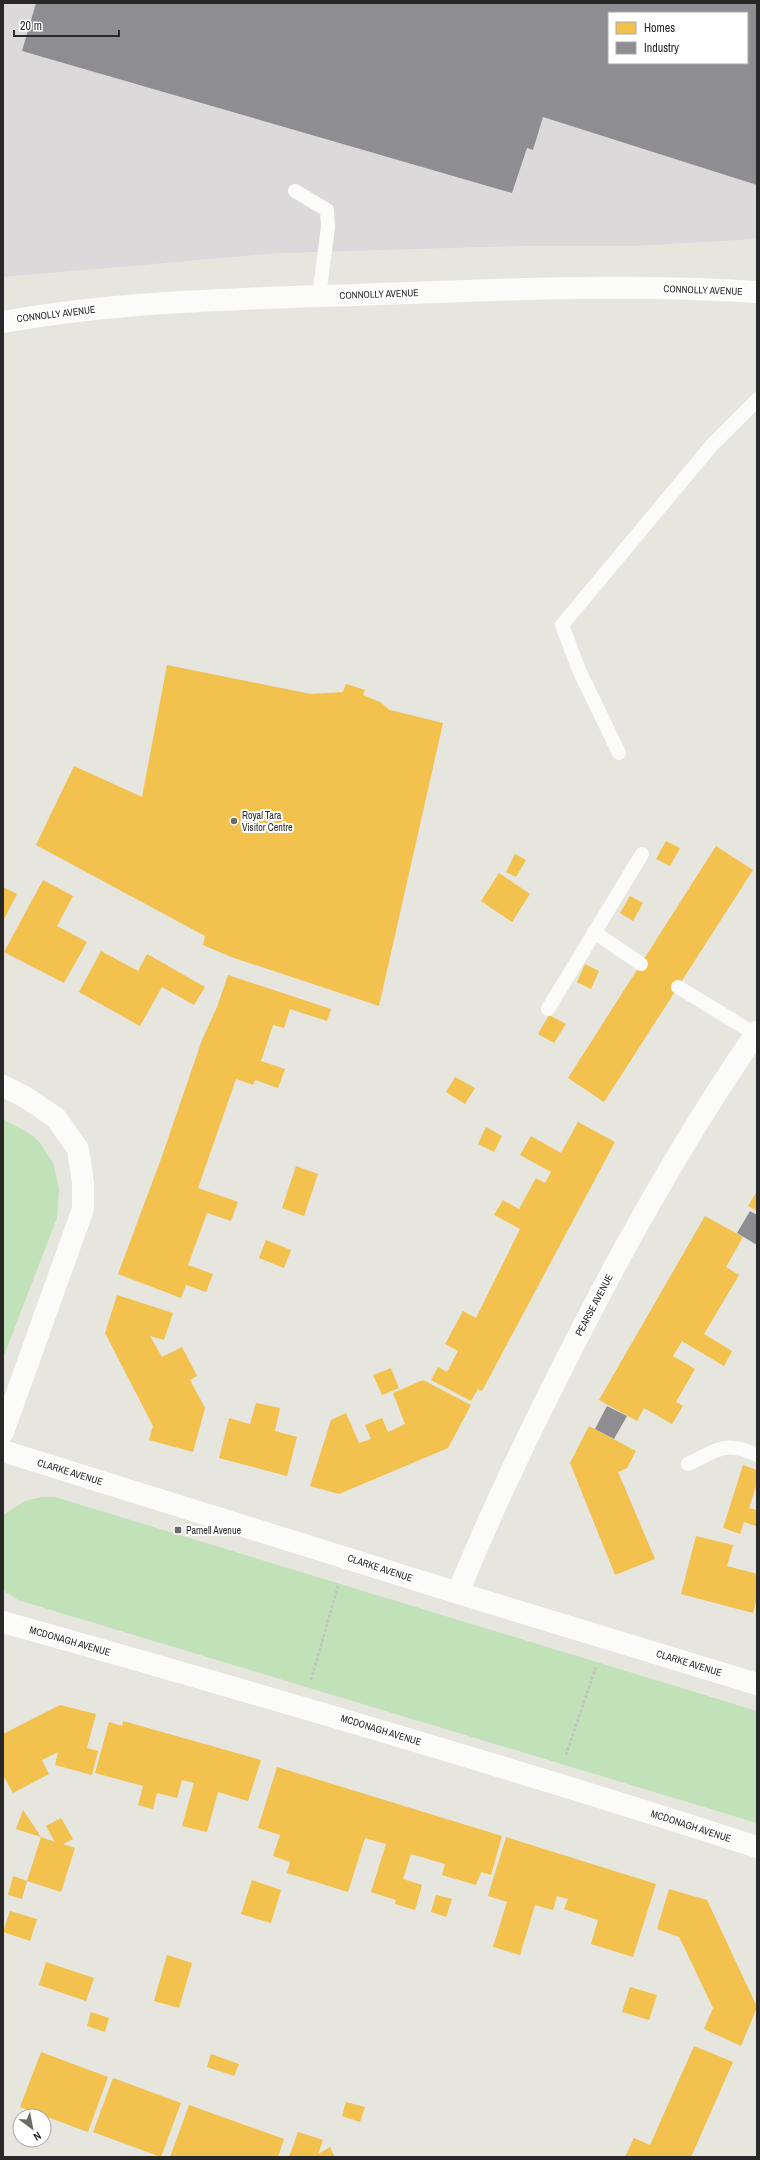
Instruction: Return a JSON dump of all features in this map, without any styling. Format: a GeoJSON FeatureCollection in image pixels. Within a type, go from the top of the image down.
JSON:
{"type":"FeatureCollection","features":[{"type":"Feature","properties":{"kind":"street","name":"CONNOLLY AVENUE"},"geometry":{"type":"LineString","coordinates":[[3,322],[138,304],[319,296],[547,288],[720,290],[757,292]]}},
{"type":"Feature","properties":{"kind":"street","name":"PEARSE AVENUE"},"geometry":{"type":"LineString","coordinates":[[458,1593],[522,1448],[591,1310],[662,1178],[754,1040]]}},
{"type":"Feature","properties":{"kind":"street"},"geometry":{"type":"LineString","coordinates":[[3,1086],[25,1097],[56,1118],[78,1149],[82,1177],[82,1209],[3,1432]]}},
{"type":"Feature","properties":{"kind":"street","name":"CLARKE AVENUE"},"geometry":{"type":"LineString","coordinates":[[3,1451],[347,1557],[458,1593],[757,1684]]}},
{"type":"Feature","properties":{"kind":"street","name":"MCDONAGH AVENUE"},"geometry":{"type":"LineString","coordinates":[[3,1622],[303,1707],[557,1783],[757,1847]]}},
{"type":"Feature","properties":{"kind":"lane"},"geometry":{"type":"LineString","coordinates":[[295,191],[327,210],[328,227],[319,296]]}},
{"type":"Feature","properties":{"kind":"lane"},"geometry":{"type":"LineString","coordinates":[[619,753],[579,670],[562,625],[712,445],[757,400]]}},
{"type":"Feature","properties":{"kind":"lane"},"geometry":{"type":"LineString","coordinates":[[548,1009],[642,854]]}},
{"type":"Feature","properties":{"kind":"lane"},"geometry":{"type":"LineString","coordinates":[[594,932],[641,964]]}},
{"type":"Feature","properties":{"kind":"lane"},"geometry":{"type":"LineString","coordinates":[[678,987],[754,1040]]}},
{"type":"Feature","properties":{"kind":"lane"},"geometry":{"type":"LineString","coordinates":[[688,1464],[728,1446],[742,1449],[757,1455]]}},
{"type":"Feature","properties":{"kind":"path"},"geometry":{"type":"LineString","coordinates":[[303,1707],[347,1557]]}},
{"type":"Feature","properties":{"kind":"path"},"geometry":{"type":"LineString","coordinates":[[557,1783],[606,1638]]}},
{"type":"Feature","properties":{"kind":"shaded area"},"geometry":{"type":"Polygon","coordinates":[[[3,3],[757,3],[757,239],[634,246],[520,246],[280,253],[3,277],[3,3]]]}},
{"type":"Feature","properties":{"kind":"green space"},"geometry":{"type":"Polygon","coordinates":[[[3,1119],[32,1135],[41,1144],[53,1163],[59,1188],[57,1218],[3,1358],[3,1119]]]}},
{"type":"Feature","properties":{"kind":"green space"},"geometry":{"type":"Polygon","coordinates":[[[42,1497],[55,1497],[757,1711],[757,1823],[18,1600],[3,1590],[3,1515],[25,1501],[42,1497]]]}},
{"type":"Feature","properties":{"kind":"building: Homes","name":"Royal Tara Visitor Centre"},"geometry":{"type":"Polygon","coordinates":[[[167,665],[311,694],[343,692],[346,684],[365,690],[363,695],[380,702],[390,710],[443,723],[379,1006],[231,957],[203,945],[205,936],[36,845],[74,766],[142,797],[167,665]]]}},
{"type":"Feature","properties":{"kind":"building: Homes"},"geometry":{"type":"Polygon","coordinates":[[[666,841],[680,848],[670,866],[656,859],[666,841]]]}},
{"type":"Feature","properties":{"kind":"building: Homes"},"geometry":{"type":"Polygon","coordinates":[[[716,846],[753,870],[604,1102],[568,1078],[716,846]]]}},
{"type":"Feature","properties":{"kind":"building: Homes"},"geometry":{"type":"Polygon","coordinates":[[[515,854],[526,860],[516,877],[506,872],[515,854]]]}},
{"type":"Feature","properties":{"kind":"building: Homes"},"geometry":{"type":"Polygon","coordinates":[[[499,873],[530,894],[512,922],[481,901],[499,873]]]}},
{"type":"Feature","properties":{"kind":"building: Homes"},"geometry":{"type":"Polygon","coordinates":[[[43,880],[73,896],[57,926],[87,942],[64,983],[4,952],[43,880]]]}},
{"type":"Feature","properties":{"kind":"building: Homes"},"geometry":{"type":"Polygon","coordinates":[[[3,887],[17,894],[3,921],[3,887]]]}},
{"type":"Feature","properties":{"kind":"building: Homes"},"geometry":{"type":"Polygon","coordinates":[[[630,896],[643,903],[633,921],[620,913],[630,896]]]}},
{"type":"Feature","properties":{"kind":"building: Homes"},"geometry":{"type":"Polygon","coordinates":[[[101,951],[138,971],[147,954],[205,987],[194,1005],[162,987],[140,1026],[79,992],[101,951]]]}},
{"type":"Feature","properties":{"kind":"building: Homes"},"geometry":{"type":"Polygon","coordinates":[[[585,964],[599,971],[591,989],[577,982],[585,964]]]}},
{"type":"Feature","properties":{"kind":"building: Homes"},"geometry":{"type":"Polygon","coordinates":[[[228,975],[331,1009],[327,1021],[290,1009],[284,1028],[273,1025],[261,1061],[285,1069],[278,1088],[255,1080],[253,1085],[236,1079],[198,1188],[238,1202],[231,1221],[207,1213],[188,1265],[213,1274],[206,1292],[186,1285],[181,1298],[118,1274],[161,1159],[202,1040],[217,1007],[228,975]]]}},
{"type":"Feature","properties":{"kind":"building: Homes"},"geometry":{"type":"Polygon","coordinates":[[[549,1015],[566,1024],[554,1043],[538,1034],[549,1015]]]}},
{"type":"Feature","properties":{"kind":"building: Homes"},"geometry":{"type":"Polygon","coordinates":[[[455,1077],[475,1088],[465,1104],[446,1092],[455,1077]]]}},
{"type":"Feature","properties":{"kind":"building: Homes"},"geometry":{"type":"Polygon","coordinates":[[[578,1122],[615,1142],[482,1391],[478,1389],[471,1401],[431,1380],[438,1367],[447,1372],[458,1351],[445,1344],[463,1311],[476,1318],[520,1229],[494,1215],[503,1200],[519,1209],[536,1178],[545,1183],[551,1172],[520,1155],[531,1136],[561,1153],[578,1122]]]}},
{"type":"Feature","properties":{"kind":"building: Homes"},"geometry":{"type":"Polygon","coordinates":[[[486,1127],[502,1136],[494,1152],[478,1144],[486,1127]]]}},
{"type":"Feature","properties":{"kind":"building: Homes"},"geometry":{"type":"Polygon","coordinates":[[[296,1166],[318,1174],[304,1216],[282,1208],[296,1166]]]}},
{"type":"Feature","properties":{"kind":"building: Homes"},"geometry":{"type":"Polygon","coordinates":[[[757,1191],[757,1211],[748,1206],[757,1191]]]}},
{"type":"Feature","properties":{"kind":"building: Homes"},"geometry":{"type":"Polygon","coordinates":[[[705,1216],[743,1237],[726,1267],[739,1275],[704,1334],[732,1351],[724,1366],[682,1341],[673,1356],[695,1369],[676,1402],[683,1406],[672,1424],[644,1408],[637,1421],[599,1400],[705,1216]]]}},
{"type":"Feature","properties":{"kind":"building: Homes"},"geometry":{"type":"Polygon","coordinates":[[[266,1240],[291,1250],[284,1268],[259,1258],[266,1240]]]}},
{"type":"Feature","properties":{"kind":"building: Homes"},"geometry":{"type":"Polygon","coordinates":[[[117,1295],[173,1313],[164,1340],[150,1336],[162,1357],[182,1347],[197,1376],[190,1380],[205,1408],[193,1452],[149,1440],[153,1426],[105,1333],[117,1295]]]}},
{"type":"Feature","properties":{"kind":"building: Homes"},"geometry":{"type":"Polygon","coordinates":[[[391,1368],[399,1388],[382,1395],[373,1375],[391,1368]]]}},
{"type":"Feature","properties":{"kind":"building: Homes"},"geometry":{"type":"Polygon","coordinates":[[[423,1380],[471,1405],[448,1448],[339,1494],[310,1486],[331,1420],[346,1413],[359,1443],[371,1439],[365,1425],[382,1418],[388,1432],[405,1424],[393,1393],[423,1380]]]}},
{"type":"Feature","properties":{"kind":"building: Homes"},"geometry":{"type":"Polygon","coordinates":[[[256,1403],[280,1408],[275,1431],[297,1437],[287,1476],[219,1458],[229,1418],[250,1424],[256,1403]]]}},
{"type":"Feature","properties":{"kind":"building: Homes"},"geometry":{"type":"Polygon","coordinates":[[[589,1426],[636,1451],[627,1468],[618,1472],[655,1559],[615,1575],[570,1463],[589,1426]]]}},
{"type":"Feature","properties":{"kind":"building: Homes"},"geometry":{"type":"Polygon","coordinates":[[[743,1465],[757,1470],[757,1483],[749,1508],[757,1510],[757,1524],[756,1526],[744,1522],[740,1534],[723,1528],[743,1465]]]}},
{"type":"Feature","properties":{"kind":"building: Homes"},"geometry":{"type":"Polygon","coordinates":[[[696,1536],[733,1545],[727,1566],[757,1574],[757,1598],[753,1613],[681,1594],[696,1536]]]}},
{"type":"Feature","properties":{"kind":"building: Homes"},"geometry":{"type":"Polygon","coordinates":[[[60,1705],[96,1714],[87,1748],[98,1751],[92,1775],[55,1765],[58,1752],[42,1760],[49,1774],[13,1793],[3,1775],[3,1734],[60,1705]]]}},
{"type":"Feature","properties":{"kind":"building: Homes"},"geometry":{"type":"Polygon","coordinates":[[[123,1721],[261,1760],[248,1801],[218,1792],[207,1832],[182,1826],[194,1783],[182,1780],[177,1798],[157,1793],[153,1809],[138,1805],[143,1786],[95,1773],[109,1722],[122,1726],[123,1721]]]}},
{"type":"Feature","properties":{"kind":"building: Homes"},"geometry":{"type":"Polygon","coordinates":[[[277,1767],[502,1836],[491,1875],[481,1872],[476,1885],[442,1875],[445,1864],[411,1854],[403,1879],[422,1885],[415,1910],[395,1904],[396,1900],[371,1892],[386,1844],[365,1838],[348,1892],[287,1873],[290,1862],[273,1856],[280,1835],[258,1828],[277,1767]]]}},
{"type":"Feature","properties":{"kind":"building: Homes"},"geometry":{"type":"Polygon","coordinates":[[[23,1810],[41,1837],[16,1829],[23,1810]]]}},
{"type":"Feature","properties":{"kind":"building: Homes"},"geometry":{"type":"Polygon","coordinates":[[[61,1818],[73,1839],[63,1844],[75,1848],[61,1892],[27,1881],[41,1837],[55,1842],[46,1826],[61,1818]]]}},
{"type":"Feature","properties":{"kind":"building: Homes"},"geometry":{"type":"Polygon","coordinates":[[[506,1837],[656,1884],[633,1957],[591,1944],[598,1920],[564,1909],[568,1899],[557,1896],[553,1910],[535,1905],[520,1955],[493,1947],[507,1902],[488,1896],[506,1837]]]}},
{"type":"Feature","properties":{"kind":"building: Homes"},"geometry":{"type":"Polygon","coordinates":[[[13,1876],[27,1881],[22,1899],[8,1895],[13,1876]]]}},
{"type":"Feature","properties":{"kind":"building: Homes"},"geometry":{"type":"Polygon","coordinates":[[[252,1880],[281,1890],[271,1923],[241,1914],[252,1880]]]}},
{"type":"Feature","properties":{"kind":"building: Homes"},"geometry":{"type":"Polygon","coordinates":[[[669,1889],[707,1900],[757,2007],[741,2046],[704,2029],[713,2008],[679,1937],[657,1929],[669,1889]]]}},
{"type":"Feature","properties":{"kind":"building: Homes"},"geometry":{"type":"Polygon","coordinates":[[[436,1895],[452,1899],[446,1917],[431,1912],[436,1895]]]}},
{"type":"Feature","properties":{"kind":"building: Homes"},"geometry":{"type":"Polygon","coordinates":[[[10,1911],[37,1919],[30,1941],[3,1932],[10,1911]]]}},
{"type":"Feature","properties":{"kind":"building: Homes"},"geometry":{"type":"Polygon","coordinates":[[[167,1955],[192,1963],[179,2008],[154,2001],[167,1955]]]}},
{"type":"Feature","properties":{"kind":"building: Homes"},"geometry":{"type":"Polygon","coordinates":[[[46,1962],[94,1978],[86,2001],[39,1985],[46,1962]]]}},
{"type":"Feature","properties":{"kind":"building: Homes"},"geometry":{"type":"Polygon","coordinates":[[[630,1987],[657,1995],[649,2020],[622,2012],[630,1987]]]}},
{"type":"Feature","properties":{"kind":"building: Homes"},"geometry":{"type":"Polygon","coordinates":[[[91,2012],[109,2018],[105,2032],[87,2026],[91,2012]]]}},
{"type":"Feature","properties":{"kind":"building: Homes"},"geometry":{"type":"Polygon","coordinates":[[[694,2046],[733,2062],[691,2157],[625,2157],[634,2138],[650,2145],[694,2046]]]}},
{"type":"Feature","properties":{"kind":"building: Homes"},"geometry":{"type":"Polygon","coordinates":[[[41,2052],[108,2077],[88,2132],[52,2119],[52,2108],[20,2107],[41,2052]]]}},
{"type":"Feature","properties":{"kind":"building: Homes"},"geometry":{"type":"Polygon","coordinates":[[[211,2054],[239,2064],[234,2076],[207,2067],[211,2054]]]}},
{"type":"Feature","properties":{"kind":"building: Homes"},"geometry":{"type":"Polygon","coordinates":[[[113,2078],[181,2103],[161,2157],[93,2132],[113,2078]]]}},
{"type":"Feature","properties":{"kind":"building: Homes"},"geometry":{"type":"Polygon","coordinates":[[[346,2102],[365,2107],[360,2122],[342,2116],[346,2102]]]}},
{"type":"Feature","properties":{"kind":"building: Homes"},"geometry":{"type":"Polygon","coordinates":[[[189,2105],[284,2139],[278,2157],[170,2157],[189,2105]]]}},
{"type":"Feature","properties":{"kind":"building: Homes"},"geometry":{"type":"Polygon","coordinates":[[[298,2132],[323,2140],[318,2154],[330,2147],[335,2157],[289,2157],[298,2132]]]}},
{"type":"Feature","properties":{"kind":"building: Industry"},"geometry":{"type":"Polygon","coordinates":[[[36,3],[757,3],[757,185],[543,117],[533,150],[527,148],[512,193],[22,51],[36,3]]]}},
{"type":"Feature","properties":{"kind":"building: Industry"},"geometry":{"type":"Polygon","coordinates":[[[750,1211],[757,1215],[757,1245],[737,1233],[750,1211]]]}},
{"type":"Feature","properties":{"kind":"building: Industry"},"geometry":{"type":"Polygon","coordinates":[[[607,1406],[627,1416],[614,1439],[595,1429],[607,1406]]]}},
{"type":"Feature","properties":{"kind":"place","name":"Royal Tara Visitor Centre"},"geometry":{"type":"Point","coordinates":[234,821]}},
{"type":"Feature","properties":{"kind":"place","name":"Parnell Avenue"},"geometry":{"type":"Point","coordinates":[178,1530]}}]}
